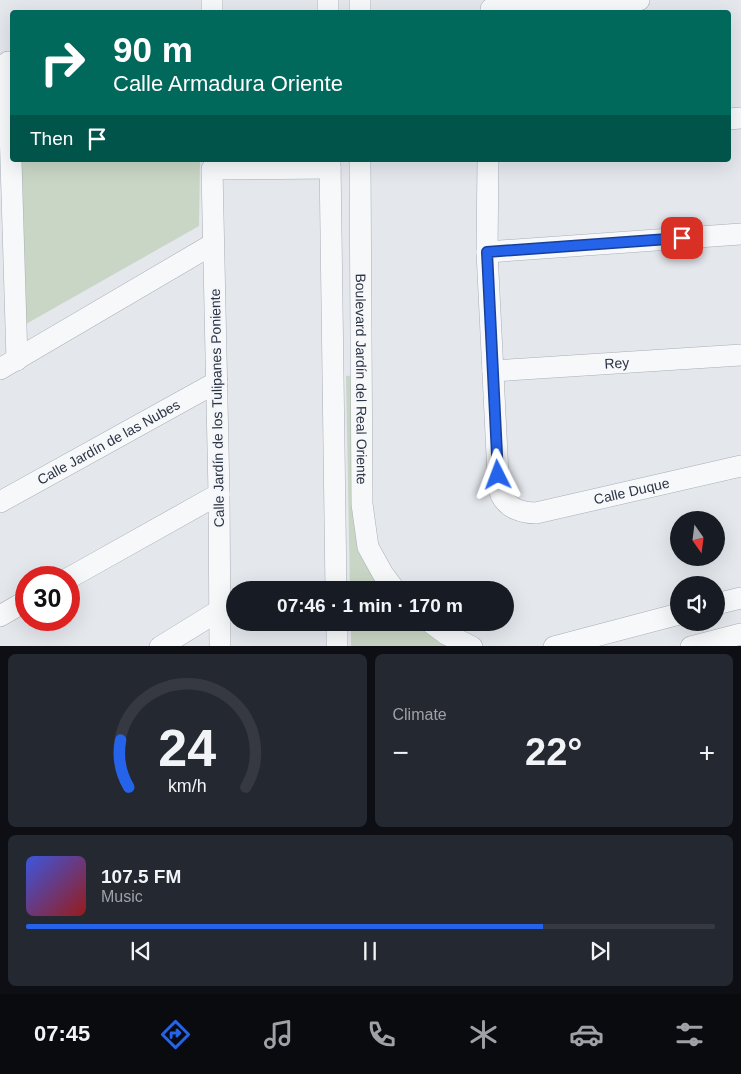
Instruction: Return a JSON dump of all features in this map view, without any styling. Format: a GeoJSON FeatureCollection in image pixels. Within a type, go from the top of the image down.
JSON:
{"type":"FeatureCollection","features":[{"type":"Feature","properties":{"kind":"street"},"geometry":{"type":"LineString","coordinates":[[491,7],[602,6],[639,0]]}},
{"type":"Feature","properties":{"kind":"street"},"geometry":{"type":"LineString","coordinates":[[7,62],[8,364]]}},
{"type":"Feature","properties":{"kind":"street","name":"Boulevard Jardín del Real Oriente"},"geometry":{"type":"LineString","coordinates":[[360,162],[362,504],[368,547],[388,581]]}},
{"type":"Feature","properties":{"kind":"street"},"geometry":{"type":"LineString","coordinates":[[488,162],[487,252],[493,371]]}},
{"type":"Feature","properties":{"kind":"street"},"geometry":{"type":"LineString","coordinates":[[292,164],[330,164]]}},
{"type":"Feature","properties":{"kind":"street","name":"Calle Jardín de los Tulipanes Poniente"},"geometry":{"type":"LineString","coordinates":[[220,646],[219,494],[212,169],[292,164]]}},
{"type":"Feature","properties":{"kind":"street","name":"Boulevard Jardín del Real Oriente"},"geometry":{"type":"LineString","coordinates":[[330,164],[336,581]]}},
{"type":"Feature","properties":{"kind":"street"},"geometry":{"type":"LineString","coordinates":[[487,252],[741,234]]}},
{"type":"Feature","properties":{"kind":"street"},"geometry":{"type":"LineString","coordinates":[[8,364],[213,244]]}},
{"type":"Feature","properties":{"kind":"street","name":"Rey"},"geometry":{"type":"LineString","coordinates":[[493,371],[741,355]]}},
{"type":"Feature","properties":{"kind":"street"},"geometry":{"type":"LineString","coordinates":[[333,369],[361,370]]}},
{"type":"Feature","properties":{"kind":"street","name":"Calle Duque"},"geometry":{"type":"LineString","coordinates":[[493,371],[498,475],[501,496],[511,506],[522,512],[551,511],[741,466]]}},
{"type":"Feature","properties":{"kind":"street","name":"Calle Jardín de las Nubes"},"geometry":{"type":"LineString","coordinates":[[0,502],[217,382]]}},
{"type":"Feature","properties":{"kind":"street"},"geometry":{"type":"LineString","coordinates":[[80,572],[219,494]]}},
{"type":"Feature","properties":{"kind":"street"},"geometry":{"type":"LineString","coordinates":[[725,602],[741,598]]}},
{"type":"Feature","properties":{"kind":"street"},"geometry":{"type":"LineString","coordinates":[[0,616],[15,607]]}},
{"type":"Feature","properties":{"kind":"street"},"geometry":{"type":"LineString","coordinates":[[160,646],[220,610]]}},
{"type":"Feature","properties":{"kind":"street"},"geometry":{"type":"LineString","coordinates":[[554,646],[621,638],[670,618]]}},
{"type":"Feature","properties":{"kind":"street"},"geometry":{"type":"LineString","coordinates":[[337,631],[337,646]]}},
{"type":"Feature","properties":{"kind":"street"},"geometry":{"type":"LineString","coordinates":[[442,631],[472,646]]}},
{"type":"Feature","properties":{"kind":"street"},"geometry":{"type":"LineString","coordinates":[[691,646],[741,634]]}},
{"type":"Feature","properties":{"kind":"green space"},"geometry":{"type":"Polygon","coordinates":[[[19,162],[200,162],[199,226],[26,324],[19,162]]]}},
{"type":"Feature","properties":{"kind":"green space"},"geometry":{"type":"Polygon","coordinates":[[[359,375],[360,505],[389,581],[350,581],[346,376],[359,375]]]}},
{"type":"Feature","properties":{"kind":"green space"},"geometry":{"type":"Polygon","coordinates":[[[351,631],[440,631],[463,646],[351,646],[351,631]]]}},
{"type":"Feature","properties":{"kind":"route"},"geometry":{"type":"LineString","coordinates":[[498,475],[487,252],[682,238]]}}]}
